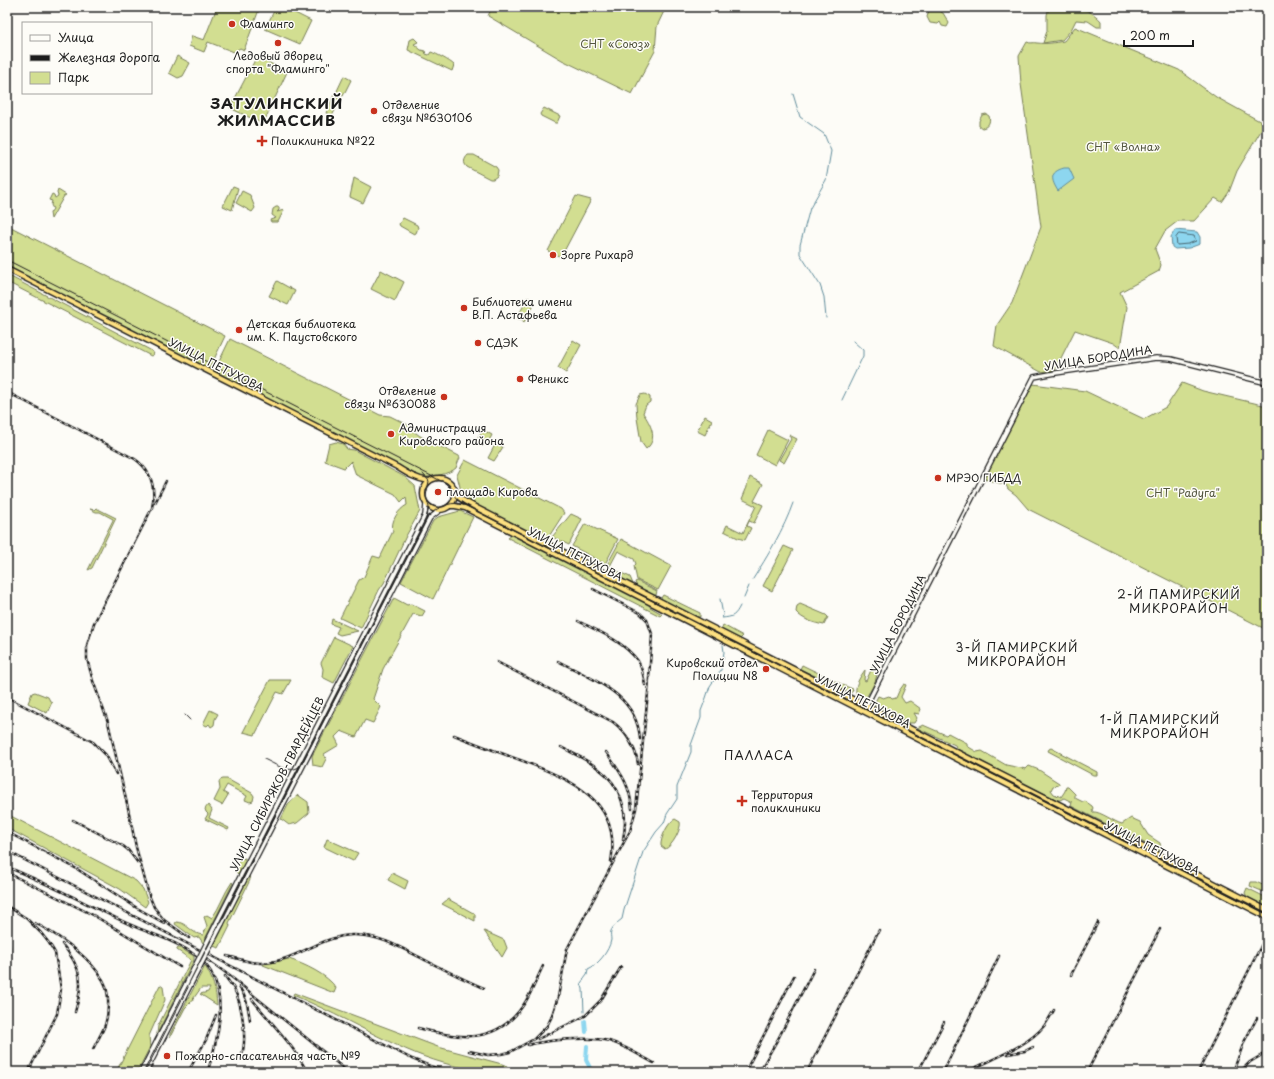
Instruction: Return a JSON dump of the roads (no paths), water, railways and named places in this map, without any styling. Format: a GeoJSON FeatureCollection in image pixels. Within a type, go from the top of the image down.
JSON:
{"type":"FeatureCollection","features":[{"type":"Feature","properties":{"kind":"highway","name":"УЛИЦА ПЕТУХОВА"},"geometry":{"type":"LineString","coordinates":[[7,269],[416,478],[430,481]]}},
{"type":"Feature","properties":{"kind":"highway"},"geometry":{"type":"LineString","coordinates":[[416,478],[423,491],[426,504],[431,509],[439,511],[443,510],[450,506],[454,501],[455,492],[453,485],[448,481],[436,478],[427,483],[423,491]]}},
{"type":"Feature","properties":{"kind":"highway","name":"УЛИЦА ПЕТУХОВА"},"geometry":{"type":"LineString","coordinates":[[455,492],[459,498],[472,506],[1267,910]]}},
{"type":"Feature","properties":{"kind":"highway","name":"УЛИЦА ПЕТУХОВА"},"geometry":{"type":"LineString","coordinates":[[450,506],[465,508],[1267,917]]}},
{"type":"Feature","properties":{"kind":"highway"},"geometry":{"type":"LineString","coordinates":[[1253,910],[1256,905]]}},
{"type":"Feature","properties":{"kind":"main road","name":"УЛИЦА БОРОДИНА"},"geometry":{"type":"LineString","coordinates":[[866,706],[1034,378],[1056,373],[1156,358],[1171,359],[1267,383]]}},
{"type":"Feature","properties":{"kind":"main road","name":"УЛИЦА СИБИРЯКОВ-ГВАРДЕЙЦЕВ"},"geometry":{"type":"LineString","coordinates":[[146,1072],[217,922],[425,515],[426,504]]}},
{"type":"Feature","properties":{"kind":"main road","name":"УЛИЦА СИБИРЯКОВ-ГВАРДЕЙЦЕВ"},"geometry":{"type":"LineString","coordinates":[[141,1072],[222,924],[430,518],[439,511]]}},
{"type":"Feature","properties":{"kind":"main road"},"geometry":{"type":"LineString","coordinates":[[406,552],[412,554]]}},
{"type":"Feature","properties":{"kind":"main road"},"geometry":{"type":"LineString","coordinates":[[398,568],[403,570]]}},
{"type":"Feature","properties":{"kind":"main road"},"geometry":{"type":"LineString","coordinates":[[389,586],[394,589]]}},
{"type":"Feature","properties":{"kind":"water"},"geometry":{"type":"Polygon","coordinates":[[[1064,168],[1069,168],[1074,179],[1058,191],[1053,177],[1056,172],[1064,168]]]}},
{"type":"Feature","properties":{"kind":"water"},"geometry":{"type":"Polygon","coordinates":[[[1175,230],[1197,232],[1200,237],[1200,244],[1189,248],[1175,249],[1172,247],[1171,237],[1175,230]]]}},
{"type":"Feature","properties":{"kind":"waterway"},"geometry":{"type":"LineString","coordinates":[[793,94],[800,117],[824,134],[831,151],[826,180],[810,208],[800,245],[800,254],[820,285],[824,297],[826,318]]}},
{"type":"Feature","properties":{"kind":"waterway"},"geometry":{"type":"LineString","coordinates":[[842,400],[863,356],[863,350],[853,341]]}},
{"type":"Feature","properties":{"kind":"waterway"},"geometry":{"type":"LineString","coordinates":[[753,579],[780,533],[793,503]]}},
{"type":"Feature","properties":{"kind":"waterway"},"geometry":{"type":"LineString","coordinates":[[744,598],[749,586]]}},
{"type":"Feature","properties":{"kind":"waterway"},"geometry":{"type":"LineString","coordinates":[[720,599],[723,615],[722,618],[733,615],[737,612],[740,606]]}},
{"type":"Feature","properties":{"kind":"waterway"},"geometry":{"type":"LineString","coordinates":[[584,1012],[583,989],[581,983],[587,975],[588,969],[599,961],[608,949],[611,940],[611,931],[622,919],[643,852],[656,832],[664,823],[667,814],[677,799],[677,787],[691,752],[691,745],[701,718],[701,711],[710,686],[721,670],[724,652],[723,645]]}},
{"type":"Feature","properties":{"kind":"waterway"},"geometry":{"type":"LineString","coordinates":[[585,1021],[586,1032]]}},
{"type":"Feature","properties":{"kind":"waterway"},"geometry":{"type":"LineString","coordinates":[[587,1046],[586,1060],[592,1072]]}},
{"type":"Feature","properties":{"kind":"tram line"},"geometry":{"type":"LineString","coordinates":[[7,260],[445,483],[456,498],[463,503]]}},
{"type":"Feature","properties":{"kind":"tram line"},"geometry":{"type":"LineString","coordinates":[[423,474],[429,481],[426,496],[429,507],[426,518]]}},
{"type":"Feature","properties":{"kind":"tram line"},"geometry":{"type":"LineString","coordinates":[[145,1072],[427,518],[442,506],[456,503],[469,507],[1267,914]]}},
{"type":"Feature","properties":{"kind":"tram line"},"geometry":{"type":"LineString","coordinates":[[185,715],[190,720]]}},
{"type":"Feature","properties":{"kind":"tram line"},"geometry":{"type":"LineString","coordinates":[[264,759],[288,769],[297,768],[301,765]]}},
{"type":"Feature","properties":{"kind":"railway"},"geometry":{"type":"LineString","coordinates":[[7,392],[135,459],[145,469],[151,480],[153,487],[152,508],[94,623],[87,645],[87,659],[93,681],[108,722],[136,847],[149,895],[154,907],[164,920],[189,938]]}},
{"type":"Feature","properties":{"kind":"railway"},"geometry":{"type":"LineString","coordinates":[[155,503],[166,481]]}},
{"type":"Feature","properties":{"kind":"railway"},"geometry":{"type":"LineString","coordinates":[[469,1051],[488,1055],[510,1052],[534,1039],[547,1026],[558,997],[567,949],[630,831],[636,809],[648,693],[652,634],[647,620],[640,613],[593,589]]}},
{"type":"Feature","properties":{"kind":"railway"},"geometry":{"type":"LineString","coordinates":[[578,621],[618,642],[632,654],[638,661],[643,673],[645,685]]}},
{"type":"Feature","properties":{"kind":"railway"},"geometry":{"type":"LineString","coordinates":[[558,661],[585,674],[611,690],[622,699],[631,710],[637,723],[640,739]]}},
{"type":"Feature","properties":{"kind":"railway"},"geometry":{"type":"LineString","coordinates":[[497,662],[613,722],[633,746],[638,764]]}},
{"type":"Feature","properties":{"kind":"railway"},"geometry":{"type":"LineString","coordinates":[[7,697],[93,742],[106,755],[116,774]]}},
{"type":"Feature","properties":{"kind":"railway"},"geometry":{"type":"LineString","coordinates":[[454,735],[541,768],[559,776],[589,795],[601,808],[609,823],[612,841],[611,862]]}},
{"type":"Feature","properties":{"kind":"railway"},"geometry":{"type":"LineString","coordinates":[[561,747],[595,766],[613,783],[622,800],[624,810],[625,829],[623,839]]}},
{"type":"Feature","properties":{"kind":"railway"},"geometry":{"type":"LineString","coordinates":[[606,752],[627,785],[632,809]]}},
{"type":"Feature","properties":{"kind":"railway"},"geometry":{"type":"LineString","coordinates":[[73,820],[123,846],[138,863]]}},
{"type":"Feature","properties":{"kind":"railway"},"geometry":{"type":"LineString","coordinates":[[7,832],[77,869],[137,908],[164,923]]}},
{"type":"Feature","properties":{"kind":"railway"},"geometry":{"type":"LineString","coordinates":[[7,851],[412,1059],[450,1072]]}},
{"type":"Feature","properties":{"kind":"railway"},"geometry":{"type":"LineString","coordinates":[[7,867],[131,925],[178,944],[203,961],[211,972],[216,983],[220,1007],[218,1032],[209,1067],[206,1072]]}},
{"type":"Feature","properties":{"kind":"railway"},"geometry":{"type":"LineString","coordinates":[[12,875],[93,915],[180,967]]}},
{"type":"Feature","properties":{"kind":"railway"},"geometry":{"type":"LineString","coordinates":[[7,906],[26,918],[49,943],[55,953],[61,989],[57,1014],[28,1072]]}},
{"type":"Feature","properties":{"kind":"railway"},"geometry":{"type":"LineString","coordinates":[[1071,975],[1098,922]]}},
{"type":"Feature","properties":{"kind":"railway"},"geometry":{"type":"LineString","coordinates":[[35,923],[73,947],[90,963],[103,980],[107,990],[108,1008],[105,1025],[93,1049]]}},
{"type":"Feature","properties":{"kind":"railway"},"geometry":{"type":"LineString","coordinates":[[1087,1072],[1160,929]]}},
{"type":"Feature","properties":{"kind":"railway"},"geometry":{"type":"LineString","coordinates":[[807,1072],[879,930]]}},
{"type":"Feature","properties":{"kind":"railway"},"geometry":{"type":"LineString","coordinates":[[1198,1072],[1267,934]]}},
{"type":"Feature","properties":{"kind":"railway"},"geometry":{"type":"LineString","coordinates":[[227,956],[256,963],[272,962],[284,959],[340,936],[362,935],[392,944],[484,988]]}},
{"type":"Feature","properties":{"kind":"railway"},"geometry":{"type":"LineString","coordinates":[[7,936],[10,950],[7,1003]]}},
{"type":"Feature","properties":{"kind":"railway"},"geometry":{"type":"LineString","coordinates":[[62,944],[74,961],[79,976],[80,993],[75,1012]]}},
{"type":"Feature","properties":{"kind":"railway"},"geometry":{"type":"LineString","coordinates":[[943,1072],[999,956]]}},
{"type":"Feature","properties":{"kind":"railway"},"geometry":{"type":"LineString","coordinates":[[202,957],[231,976],[348,1072]]}},
{"type":"Feature","properties":{"kind":"railway"},"geometry":{"type":"LineString","coordinates":[[418,1028],[447,1035],[461,1036],[475,1036],[500,1028],[522,1007],[543,966]]}},
{"type":"Feature","properties":{"kind":"railway"},"geometry":{"type":"LineString","coordinates":[[538,1039],[585,1016],[601,1000],[621,967]]}},
{"type":"Feature","properties":{"kind":"railway"},"geometry":{"type":"LineString","coordinates":[[758,1072],[779,1037],[814,969]]}},
{"type":"Feature","properties":{"kind":"railway"},"geometry":{"type":"LineString","coordinates":[[225,976],[234,989],[242,1013],[244,1042],[241,1057]]}},
{"type":"Feature","properties":{"kind":"railway"},"geometry":{"type":"LineString","coordinates":[[745,1072],[794,976]]}},
{"type":"Feature","properties":{"kind":"railway"},"geometry":{"type":"LineString","coordinates":[[239,987],[248,1007],[250,1020]]}},
{"type":"Feature","properties":{"kind":"railway"},"geometry":{"type":"LineString","coordinates":[[252,999],[289,1043],[307,1072]]}},
{"type":"Feature","properties":{"kind":"railway"},"geometry":{"type":"LineString","coordinates":[[967,1072],[1008,1052],[1028,1040],[1044,1026],[1054,1010]]}},
{"type":"Feature","properties":{"kind":"railway"},"geometry":{"type":"LineString","coordinates":[[188,1072],[206,1040],[216,1015]]}},
{"type":"Feature","properties":{"kind":"railway"},"geometry":{"type":"LineString","coordinates":[[1233,1072],[1244,1042],[1257,1018]]}},
{"type":"Feature","properties":{"kind":"railway"},"geometry":{"type":"LineString","coordinates":[[918,1072],[944,1022]]}},
{"type":"Feature","properties":{"kind":"railway"},"geometry":{"type":"LineString","coordinates":[[528,1045],[568,1039],[609,1041],[621,1045],[654,1063]]}},
{"type":"Feature","properties":{"kind":"railway"},"geometry":{"type":"LineString","coordinates":[[1008,1054],[1025,1051],[1033,1047]]}},
{"type":"Feature","properties":{"kind":"railway"},"geometry":{"type":"LineString","coordinates":[[1240,1072],[1250,1062],[1267,1052]]}},
{"type":"Feature","properties":{"kind":"place","name":"Фламинго"},"geometry":{"type":"Point","coordinates":[232,24]}},
{"type":"Feature","properties":{"kind":"place","name":"Ледовый дворец спорта \"Фламинго\""},"geometry":{"type":"Point","coordinates":[278,43]}},
{"type":"Feature","properties":{"kind":"place","name":"Отделение связи №630106"},"geometry":{"type":"Point","coordinates":[374,111]}},
{"type":"Feature","properties":{"kind":"place","name":"Поликлиника №22"},"geometry":{"type":"Point","coordinates":[262,141]}},
{"type":"Feature","properties":{"kind":"place","name":"Зорге Рихард"},"geometry":{"type":"Point","coordinates":[553,255]}},
{"type":"Feature","properties":{"kind":"place","name":"Библиотека имени В.П. Астафьева"},"geometry":{"type":"Point","coordinates":[464,308]}},
{"type":"Feature","properties":{"kind":"place","name":"Детская библиотека им. К. Паустовского"},"geometry":{"type":"Point","coordinates":[239,330]}},
{"type":"Feature","properties":{"kind":"place","name":"СДЭК"},"geometry":{"type":"Point","coordinates":[478,343]}},
{"type":"Feature","properties":{"kind":"place","name":"Феникс"},"geometry":{"type":"Point","coordinates":[520,379]}},
{"type":"Feature","properties":{"kind":"place","name":"Отделение связи №630088"},"geometry":{"type":"Point","coordinates":[444,397]}},
{"type":"Feature","properties":{"kind":"place","name":"Администрация Кировского района"},"geometry":{"type":"Point","coordinates":[391,434]}},
{"type":"Feature","properties":{"kind":"place","name":"МРЭО ГИБДД"},"geometry":{"type":"Point","coordinates":[938,478]}},
{"type":"Feature","properties":{"kind":"place","name":"площадь Кирова"},"geometry":{"type":"Point","coordinates":[438,492]}},
{"type":"Feature","properties":{"kind":"place","name":"Кировский отдел Полиции N8"},"geometry":{"type":"Point","coordinates":[766,669]}},
{"type":"Feature","properties":{"kind":"place","name":"Территория поликлиники"},"geometry":{"type":"Point","coordinates":[742,801]}},
{"type":"Feature","properties":{"kind":"place","name":"Пожарно-спасательная часть №9"},"geometry":{"type":"Point","coordinates":[167,1056]}},
{"type":"Feature","properties":{"kind":"district","name":"ЗАТУЛИНСКИЙ ЖИЛМАССИВ"},"geometry":{"type":"Point","coordinates":[277,112]}},
{"type":"Feature","properties":{"kind":"district","name":"2-Й ПАМИРСКИЙ МИКРОРАЙОН"},"geometry":{"type":"Point","coordinates":[1179,602]}},
{"type":"Feature","properties":{"kind":"district","name":"3-Й ПАМИРСКИЙ МИКРОРАЙОН"},"geometry":{"type":"Point","coordinates":[1017,655]}},
{"type":"Feature","properties":{"kind":"district","name":"1-Й ПАМИРСКИЙ МИКРОРАЙОН"},"geometry":{"type":"Point","coordinates":[1160,727]}},
{"type":"Feature","properties":{"kind":"district","name":"ПАЛЛАСА"},"geometry":{"type":"Point","coordinates":[759,756]}},
{"type":"Feature","properties":{"kind":"park label","name":"СНТ «Союз»"},"geometry":{"type":"Point","coordinates":[615,44]}},
{"type":"Feature","properties":{"kind":"park label","name":"СНТ «Волна»"},"geometry":{"type":"Point","coordinates":[1123,147]}},
{"type":"Feature","properties":{"kind":"park label","name":"СНТ \"Радуга\""},"geometry":{"type":"Point","coordinates":[1183,493]}}]}
